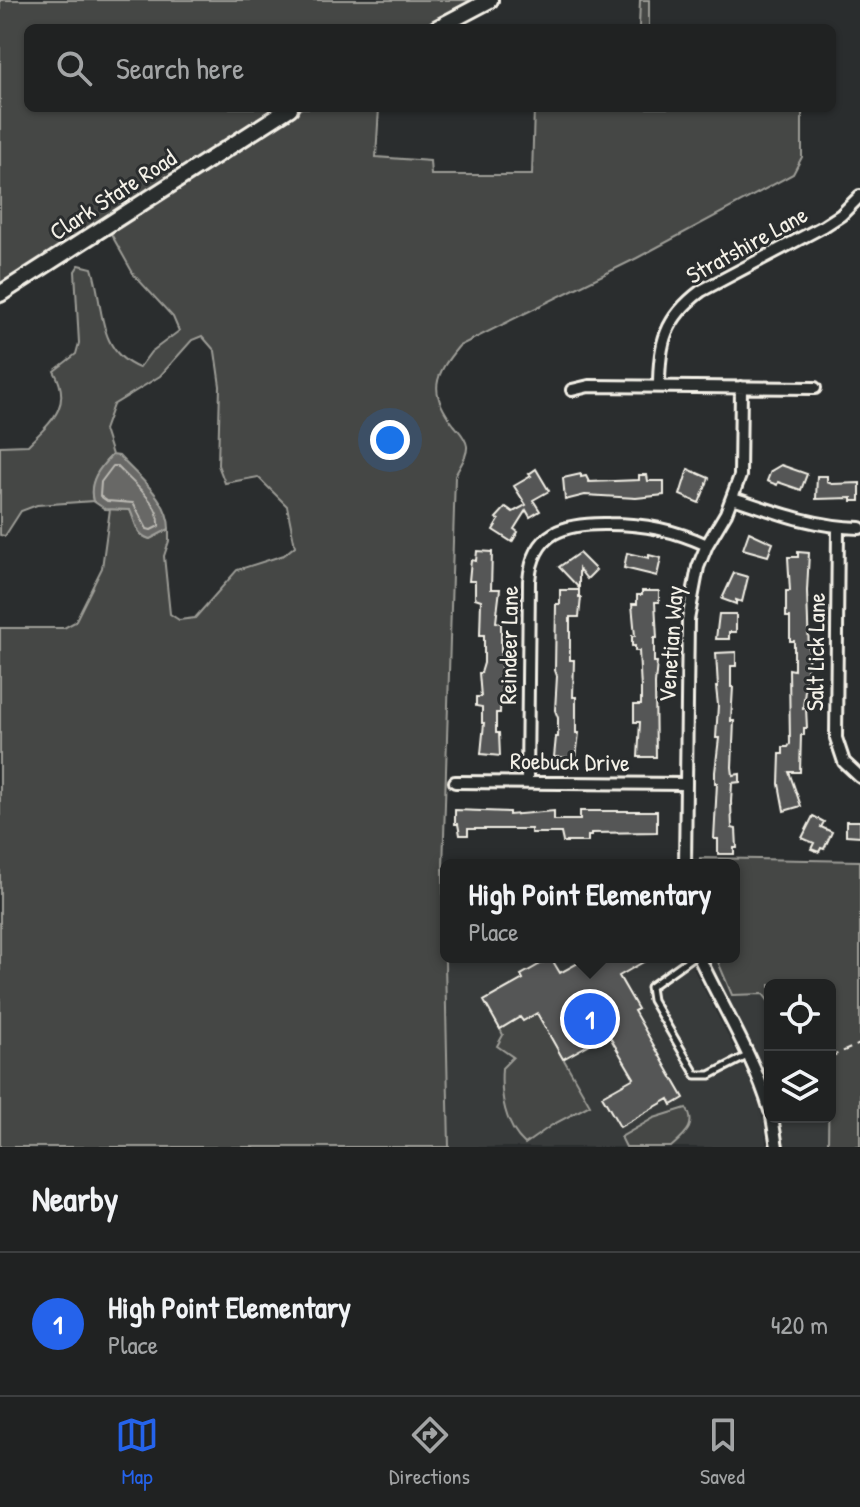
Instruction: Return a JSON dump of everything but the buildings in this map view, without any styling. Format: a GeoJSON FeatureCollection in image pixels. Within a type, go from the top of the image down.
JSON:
{"type":"FeatureCollection","features":[{"type":"Feature","properties":{"kind":"main road"},"geometry":{"type":"LineString","coordinates":[[445,24],[490,0]]}},
{"type":"Feature","properties":{"kind":"main road","name":"Clark State Road"},"geometry":{"type":"LineString","coordinates":[[0,294],[284,112]]}},
{"type":"Feature","properties":{"kind":"street","name":"Stratshire Lane"},"geometry":{"type":"LineString","coordinates":[[659,386],[663,340],[671,320],[684,303],[824,226],[841,215],[860,196]]}},
{"type":"Feature","properties":{"kind":"street"},"geometry":{"type":"LineString","coordinates":[[572,390],[589,386],[815,388]]}},
{"type":"Feature","properties":{"kind":"street","name":"Venetian Way"},"geometry":{"type":"LineString","coordinates":[[685,859],[688,620],[692,593],[707,545],[733,498],[740,476],[741,387]]}},
{"type":"Feature","properties":{"kind":"street"},"geometry":{"type":"LineString","coordinates":[[733,498],[800,521],[838,528],[860,528]]}},
{"type":"Feature","properties":{"kind":"street","name":"Reindeer Lane"},"geometry":{"type":"LineString","coordinates":[[527,781],[529,581],[534,556],[544,541],[561,528],[583,523],[632,524],[663,528],[707,545]]}},
{"type":"Feature","properties":{"kind":"street","name":"Salt Lick Lane"},"geometry":{"type":"LineString","coordinates":[[838,528],[836,738],[844,762],[857,775]]}},
{"type":"Feature","properties":{"kind":"street","name":"Roebuck Drive"},"geometry":{"type":"LineString","coordinates":[[455,782],[685,784]]}},
{"type":"Feature","properties":{"kind":"street"},"geometry":{"type":"LineString","coordinates":[[702,963],[764,1091]]}},
{"type":"Feature","properties":{"kind":"street"},"geometry":{"type":"LineString","coordinates":[[773,1123],[777,1147]]}},
{"type":"Feature","properties":{"kind":"lane"},"geometry":{"type":"LineString","coordinates":[[684,963],[650,987],[652,1000],[696,1075],[710,1075],[749,1055]]}},
{"type":"Feature","properties":{"kind":"path"},"geometry":{"type":"LineString","coordinates":[[836,1054],[860,1044]]}},
{"type":"Feature","properties":{"kind":"shaded area"},"geometry":{"type":"Polygon","coordinates":[[[0,0],[480,0],[435,24],[24,24],[24,112],[278,112],[0,289],[0,0]]]}},
{"type":"Feature","properties":{"kind":"shaded area"},"geometry":{"type":"Polygon","coordinates":[[[640,0],[649,0],[649,24],[639,24],[640,0]]]}},
{"type":"Feature","properties":{"kind":"shaded area"},"geometry":{"type":"Polygon","coordinates":[[[296,112],[379,112],[376,157],[430,161],[431,175],[532,175],[534,112],[802,112],[802,157],[793,174],[637,258],[459,346],[440,375],[437,384],[440,403],[467,446],[465,458],[455,476],[443,859],[440,859],[440,963],[445,963],[449,1147],[0,1147],[0,628],[64,628],[75,622],[102,568],[110,509],[130,510],[139,531],[150,539],[169,529],[164,556],[170,614],[179,620],[195,618],[237,570],[284,555],[295,546],[287,506],[258,477],[225,483],[218,465],[220,386],[215,351],[202,336],[192,340],[160,376],[113,405],[104,430],[112,455],[96,476],[92,488],[93,501],[37,505],[21,511],[5,536],[0,535],[0,446],[28,445],[57,412],[61,394],[54,371],[76,354],[79,343],[75,271],[79,265],[92,268],[108,339],[125,360],[139,368],[151,352],[179,331],[173,317],[134,275],[110,232],[296,112]]]}},
{"type":"Feature","properties":{"kind":"shaded area"},"geometry":{"type":"Polygon","coordinates":[[[685,858],[860,861],[860,1147],[777,1147],[773,1123],[836,1123],[836,979],[764,979],[764,1098],[702,963],[740,963],[740,859],[685,858]]]}},
{"type":"Feature","properties":{"kind":"shaded area"},"geometry":{"type":"Polygon","coordinates":[[[700,858],[860,861],[860,1147],[828,1147],[828,1123],[836,1123],[836,979],[764,979],[764,995],[732,995],[719,963],[740,963],[740,859],[700,858]]]}},
{"type":"Feature","properties":{"kind":"shaded area"},"geometry":{"type":"Polygon","coordinates":[[[445,963],[693,963],[752,1082],[764,1121],[767,1147],[449,1147],[445,963]]]}},
{"type":"Feature","properties":{"kind":"shaded area"},"geometry":{"type":"Polygon","coordinates":[[[537,1013],[590,1105],[552,1125],[525,1144],[508,1119],[503,1100],[502,1068],[513,1057],[497,1046],[503,1035],[500,1029],[520,1017],[523,1021],[537,1013]]]}},
{"type":"Feature","properties":{"kind":"shaded area"},"geometry":{"type":"Polygon","coordinates":[[[686,1108],[690,1125],[671,1147],[626,1147],[621,1137],[654,1118],[686,1108]]]}},
{"type":"Feature","properties":{"kind":"water"},"geometry":{"type":"Polygon","coordinates":[[[112,455],[119,456],[158,498],[168,518],[169,529],[150,539],[139,531],[130,510],[105,509],[93,501],[92,488],[96,476],[112,455]]]}},
{"type":"Feature","properties":{"kind":"place","name":"High Point Elementary"},"geometry":{"type":"Point","coordinates":[590,1019]}}]}
